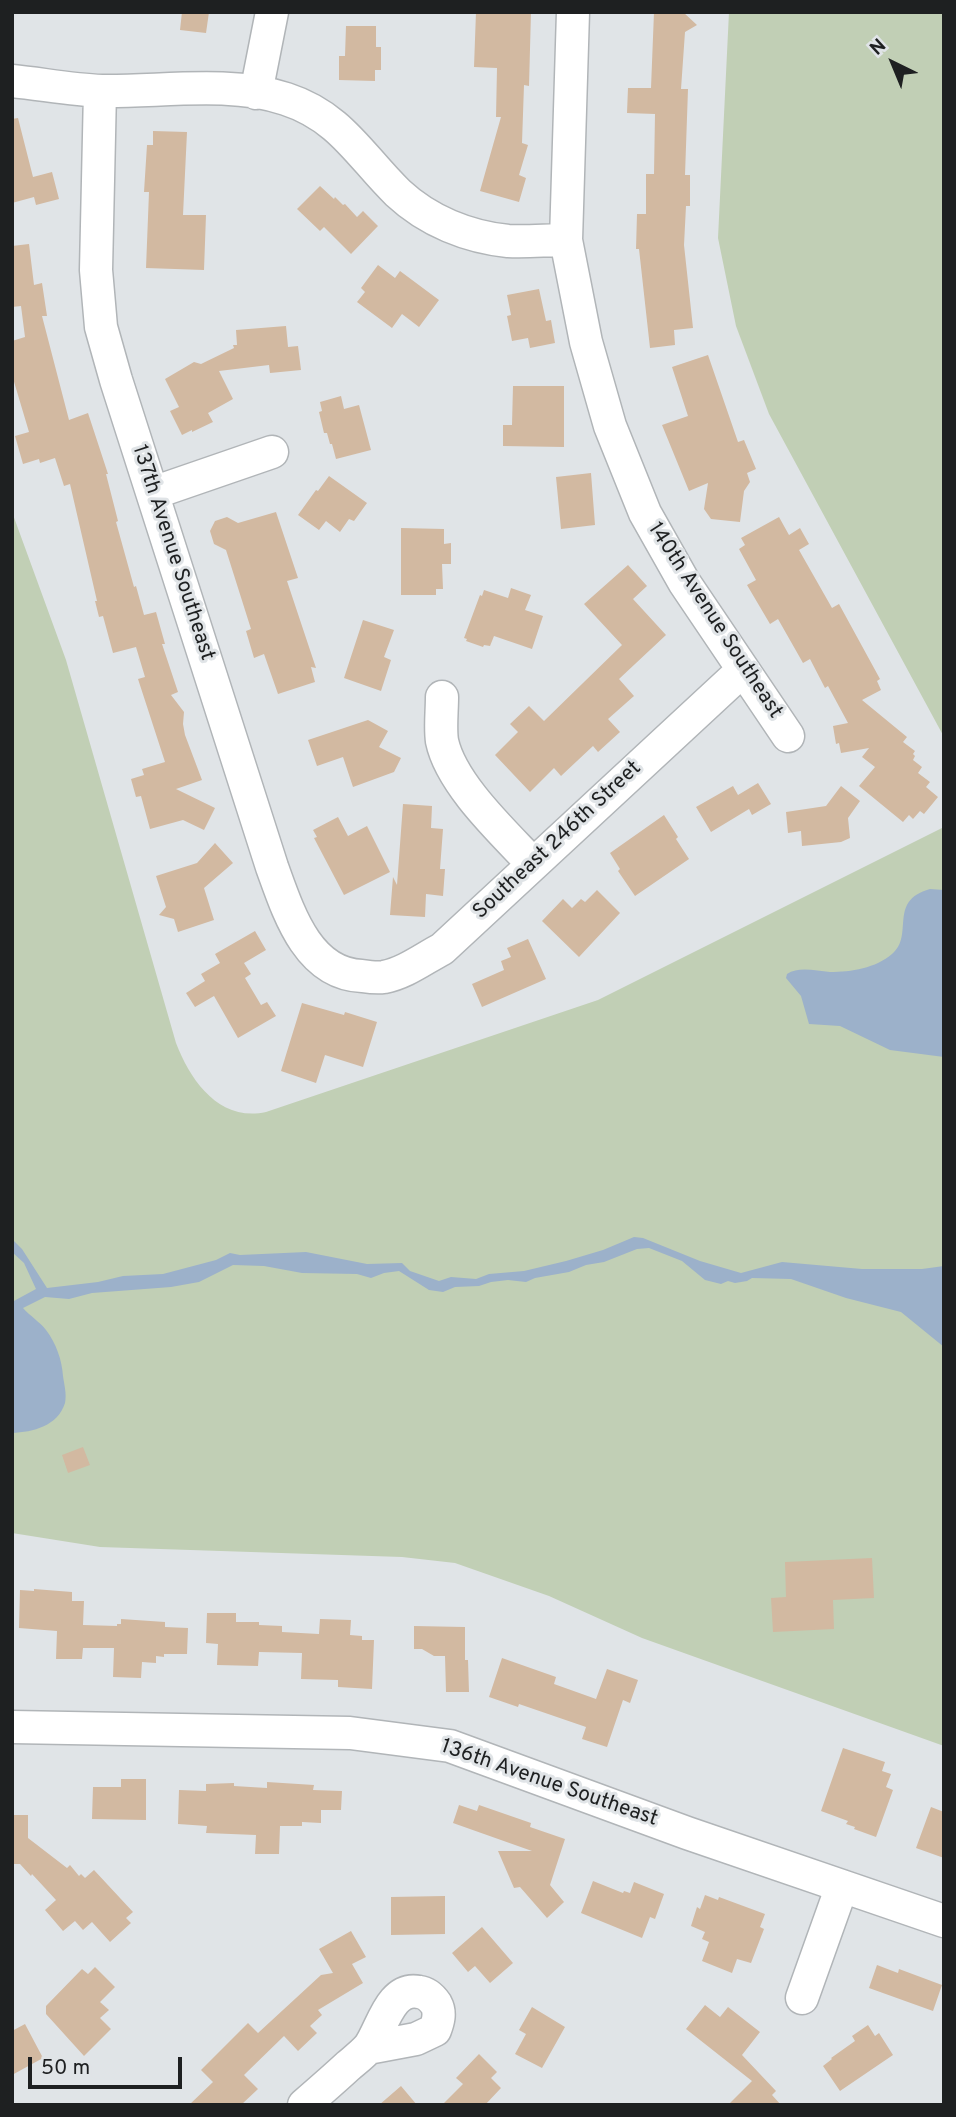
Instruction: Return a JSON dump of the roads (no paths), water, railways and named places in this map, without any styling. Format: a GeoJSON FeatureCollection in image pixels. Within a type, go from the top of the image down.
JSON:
{"type":"FeatureCollection","features":[{"type":"Feature","properties":{"kind":"street"},"geometry":{"type":"LineString","coordinates":[[256,93],[272,12]]}},
{"type":"Feature","properties":{"kind":"street","name":"140th Avenue Southeast"},"geometry":{"type":"LineString","coordinates":[[573,12],[566,240],[586,342],[607,414],[645,513],[684,582],[788,736]]}},
{"type":"Feature","properties":{"kind":"street"},"geometry":{"type":"LineString","coordinates":[[12,80],[100,91],[218,89],[286,99],[323,117],[350,139],[399,194],[457,231],[508,241],[566,240]]}},
{"type":"Feature","properties":{"kind":"street","name":"137th Avenue Southeast"},"geometry":{"type":"LineString","coordinates":[[100,91],[96,270],[101,327],[116,380],[285,903],[298,930],[315,955],[331,968],[355,976]]}},
{"type":"Feature","properties":{"kind":"street"},"geometry":{"type":"LineString","coordinates":[[153,494],[272,452]]}},
{"type":"Feature","properties":{"kind":"street","name":"Southeast 246th Street"},"geometry":{"type":"LineString","coordinates":[[355,976],[382,977],[405,970],[442,948],[743,670]]}},
{"type":"Feature","properties":{"kind":"street"},"geometry":{"type":"LineString","coordinates":[[442,697],[442,740],[451,767],[477,803],[533,864]]}},
{"type":"Feature","properties":{"kind":"street","name":"136th Avenue Southeast"},"geometry":{"type":"LineString","coordinates":[[12,1727],[350,1733],[450,1746],[687,1833],[944,1921]]}},
{"type":"Feature","properties":{"kind":"street"},"geometry":{"type":"LineString","coordinates":[[802,1998],[842,1886]]}},
{"type":"Feature","properties":{"kind":"street"},"geometry":{"type":"LineString","coordinates":[[304,2105],[368,2048]]}},
{"type":"Feature","properties":{"kind":"water"},"geometry":{"type":"Polygon","coordinates":[[[930,889],[944,890],[944,1057],[890,1050],[840,1026],[809,1024],[801,996],[786,978],[787,974],[802,970],[855,970],[886,959],[902,938],[905,910],[909,902],[917,894],[930,889]]]}},
{"type":"Feature","properties":{"kind":"water"},"geometry":{"type":"Polygon","coordinates":[[[634,1237],[741,1273],[782,1262],[862,1269],[922,1269],[944,1266],[944,1347],[901,1312],[846,1298],[791,1279],[752,1278],[721,1284],[705,1280],[682,1261],[649,1248],[637,1249],[604,1262],[526,1282],[491,1282],[479,1286],[455,1287],[443,1292],[429,1290],[399,1271],[371,1278],[357,1274],[302,1273],[264,1266],[233,1265],[199,1282],[171,1287],[92,1293],[69,1299],[45,1297],[23,1308],[44,1327],[56,1346],[66,1400],[62,1411],[51,1422],[36,1429],[12,1433],[12,1302],[36,1289],[24,1263],[12,1252],[12,1239],[22,1249],[47,1288],[123,1276],[163,1274],[216,1260],[230,1253],[240,1255],[306,1252],[367,1264],[402,1263],[410,1271],[439,1281],[451,1277],[476,1279],[489,1274],[524,1271],[566,1261],[634,1237]]]}}]}
